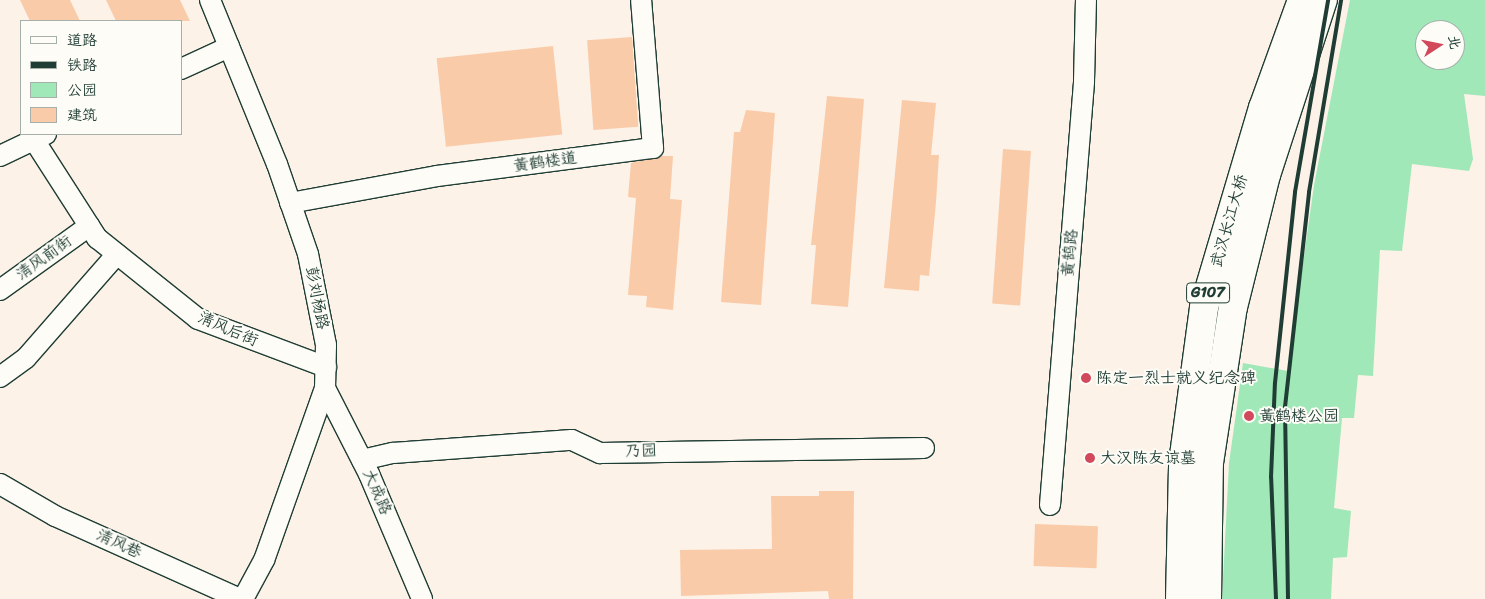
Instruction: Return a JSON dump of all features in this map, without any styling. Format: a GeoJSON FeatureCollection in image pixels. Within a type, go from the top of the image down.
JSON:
{"type":"FeatureCollection","features":[{"type":"Feature","properties":{"kind":"highway","name":"武汉长江大桥"},"geometry":{"type":"LineString","coordinates":[[1180,599],[1183,463],[1204,307],[1263,108],[1302,0]]}},
{"type":"Feature","properties":{"kind":"highway","name":"武汉长江大桥"},"geometry":{"type":"LineString","coordinates":[[1207,599],[1209,463],[1233,307],[1266,175],[1323,0]]}},
{"type":"Feature","properties":{"kind":"street","name":"彭刘杨路"},"geometry":{"type":"LineString","coordinates":[[210,0],[290,203],[319,298],[326,367],[325,388],[264,560],[241,599]]}},
{"type":"Feature","properties":{"kind":"street","name":"黄鹤楼道"},"geometry":{"type":"LineString","coordinates":[[290,203],[438,176],[653,148],[641,0]]}},
{"type":"Feature","properties":{"kind":"street","name":"黄鹄路"},"geometry":{"type":"LineString","coordinates":[[1050,505],[1084,81],[1086,0]]}},
{"type":"Feature","properties":{"kind":"street"},"geometry":{"type":"LineString","coordinates":[[182,70],[229,47]]}},
{"type":"Feature","properties":{"kind":"street"},"geometry":{"type":"LineString","coordinates":[[0,156],[40,137]]}},
{"type":"Feature","properties":{"kind":"street","name":"清风后街"},"geometry":{"type":"LineString","coordinates":[[40,137],[89,226],[117,254],[198,319],[326,367]]}},
{"type":"Feature","properties":{"kind":"street","name":"清风前街"},"geometry":{"type":"LineString","coordinates":[[0,290],[89,226]]}},
{"type":"Feature","properties":{"kind":"street"},"geometry":{"type":"LineString","coordinates":[[0,377],[26,358],[117,254]]}},
{"type":"Feature","properties":{"kind":"street","name":"大成路"},"geometry":{"type":"LineString","coordinates":[[325,388],[362,460],[422,599]]}},
{"type":"Feature","properties":{"kind":"street","name":"乃园"},"geometry":{"type":"LineString","coordinates":[[362,460],[393,453],[572,440],[600,453],[924,448]]}},
{"type":"Feature","properties":{"kind":"street","name":"清风巷"},"geometry":{"type":"LineString","coordinates":[[0,484],[55,516],[241,599]]}},
{"type":"Feature","properties":{"kind":"green space"},"geometry":{"type":"Polygon","coordinates":[[[1350,0],[1485,0],[1485,96],[1464,94],[1473,159],[1469,171],[1412,164],[1402,251],[1380,250],[1373,376],[1358,375],[1354,418],[1342,418],[1334,508],[1351,511],[1347,557],[1333,558],[1331,599],[1222,599],[1229,463],[1243,363],[1288,371],[1314,185],[1350,0]]]}},
{"type":"Feature","properties":{"kind":"building"},"geometry":{"type":"Polygon","coordinates":[[[20,0],[70,0],[80,20],[30,20],[20,0]]]}},
{"type":"Feature","properties":{"kind":"building"},"geometry":{"type":"Polygon","coordinates":[[[106,0],[180,0],[190,21],[182,20],[116,20],[106,0]]]}},
{"type":"Feature","properties":{"kind":"building"},"geometry":{"type":"Polygon","coordinates":[[[632,37],[638,127],[593,130],[587,40],[632,37]]]}},
{"type":"Feature","properties":{"kind":"building"},"geometry":{"type":"Polygon","coordinates":[[[553,46],[562,135],[446,147],[437,58],[553,46]]]}},
{"type":"Feature","properties":{"kind":"building"},"geometry":{"type":"Polygon","coordinates":[[[827,96],[864,99],[848,307],[811,304],[816,245],[811,245],[827,96]]]}},
{"type":"Feature","properties":{"kind":"building"},"geometry":{"type":"Polygon","coordinates":[[[902,100],[936,103],[931,155],[939,155],[936,202],[929,276],[920,275],[919,291],[884,288],[902,100]]]}},
{"type":"Feature","properties":{"kind":"building"},"geometry":{"type":"Polygon","coordinates":[[[746,110],[775,113],[761,305],[721,302],[734,132],[740,132],[746,110]]]}},
{"type":"Feature","properties":{"kind":"building"},"geometry":{"type":"Polygon","coordinates":[[[1003,149],[1031,151],[1020,306],[992,304],[1003,149]]]}},
{"type":"Feature","properties":{"kind":"building"},"geometry":{"type":"Polygon","coordinates":[[[662,156],[673,156],[670,199],[682,200],[673,310],[646,307],[647,296],[628,295],[636,198],[628,197],[631,163],[662,156]]]}},
{"type":"Feature","properties":{"kind":"building"},"geometry":{"type":"Polygon","coordinates":[[[819,491],[854,491],[853,599],[829,599],[828,591],[681,596],[680,550],[772,549],[771,496],[819,496],[819,491]]]}},
{"type":"Feature","properties":{"kind":"building"},"geometry":{"type":"Polygon","coordinates":[[[1035,524],[1098,526],[1096,568],[1034,566],[1035,524]]]}},
{"type":"Feature","properties":{"kind":"railway"},"geometry":{"type":"LineString","coordinates":[[1276,599],[1271,477],[1275,383],[1295,192],[1328,0]]}},
{"type":"Feature","properties":{"kind":"railway"},"geometry":{"type":"LineString","coordinates":[[1288,599],[1285,407],[1309,192],[1341,0]]}},
{"type":"Feature","properties":{"kind":"place","name":"陈定一烈士就义纪念碑"},"geometry":{"type":"Point","coordinates":[1086,378]}},
{"type":"Feature","properties":{"kind":"place","name":"黄鹤楼公园"},"geometry":{"type":"Point","coordinates":[1249,416]}},
{"type":"Feature","properties":{"kind":"place","name":"大汉陈友谅墓"},"geometry":{"type":"Point","coordinates":[1090,458]}}]}
